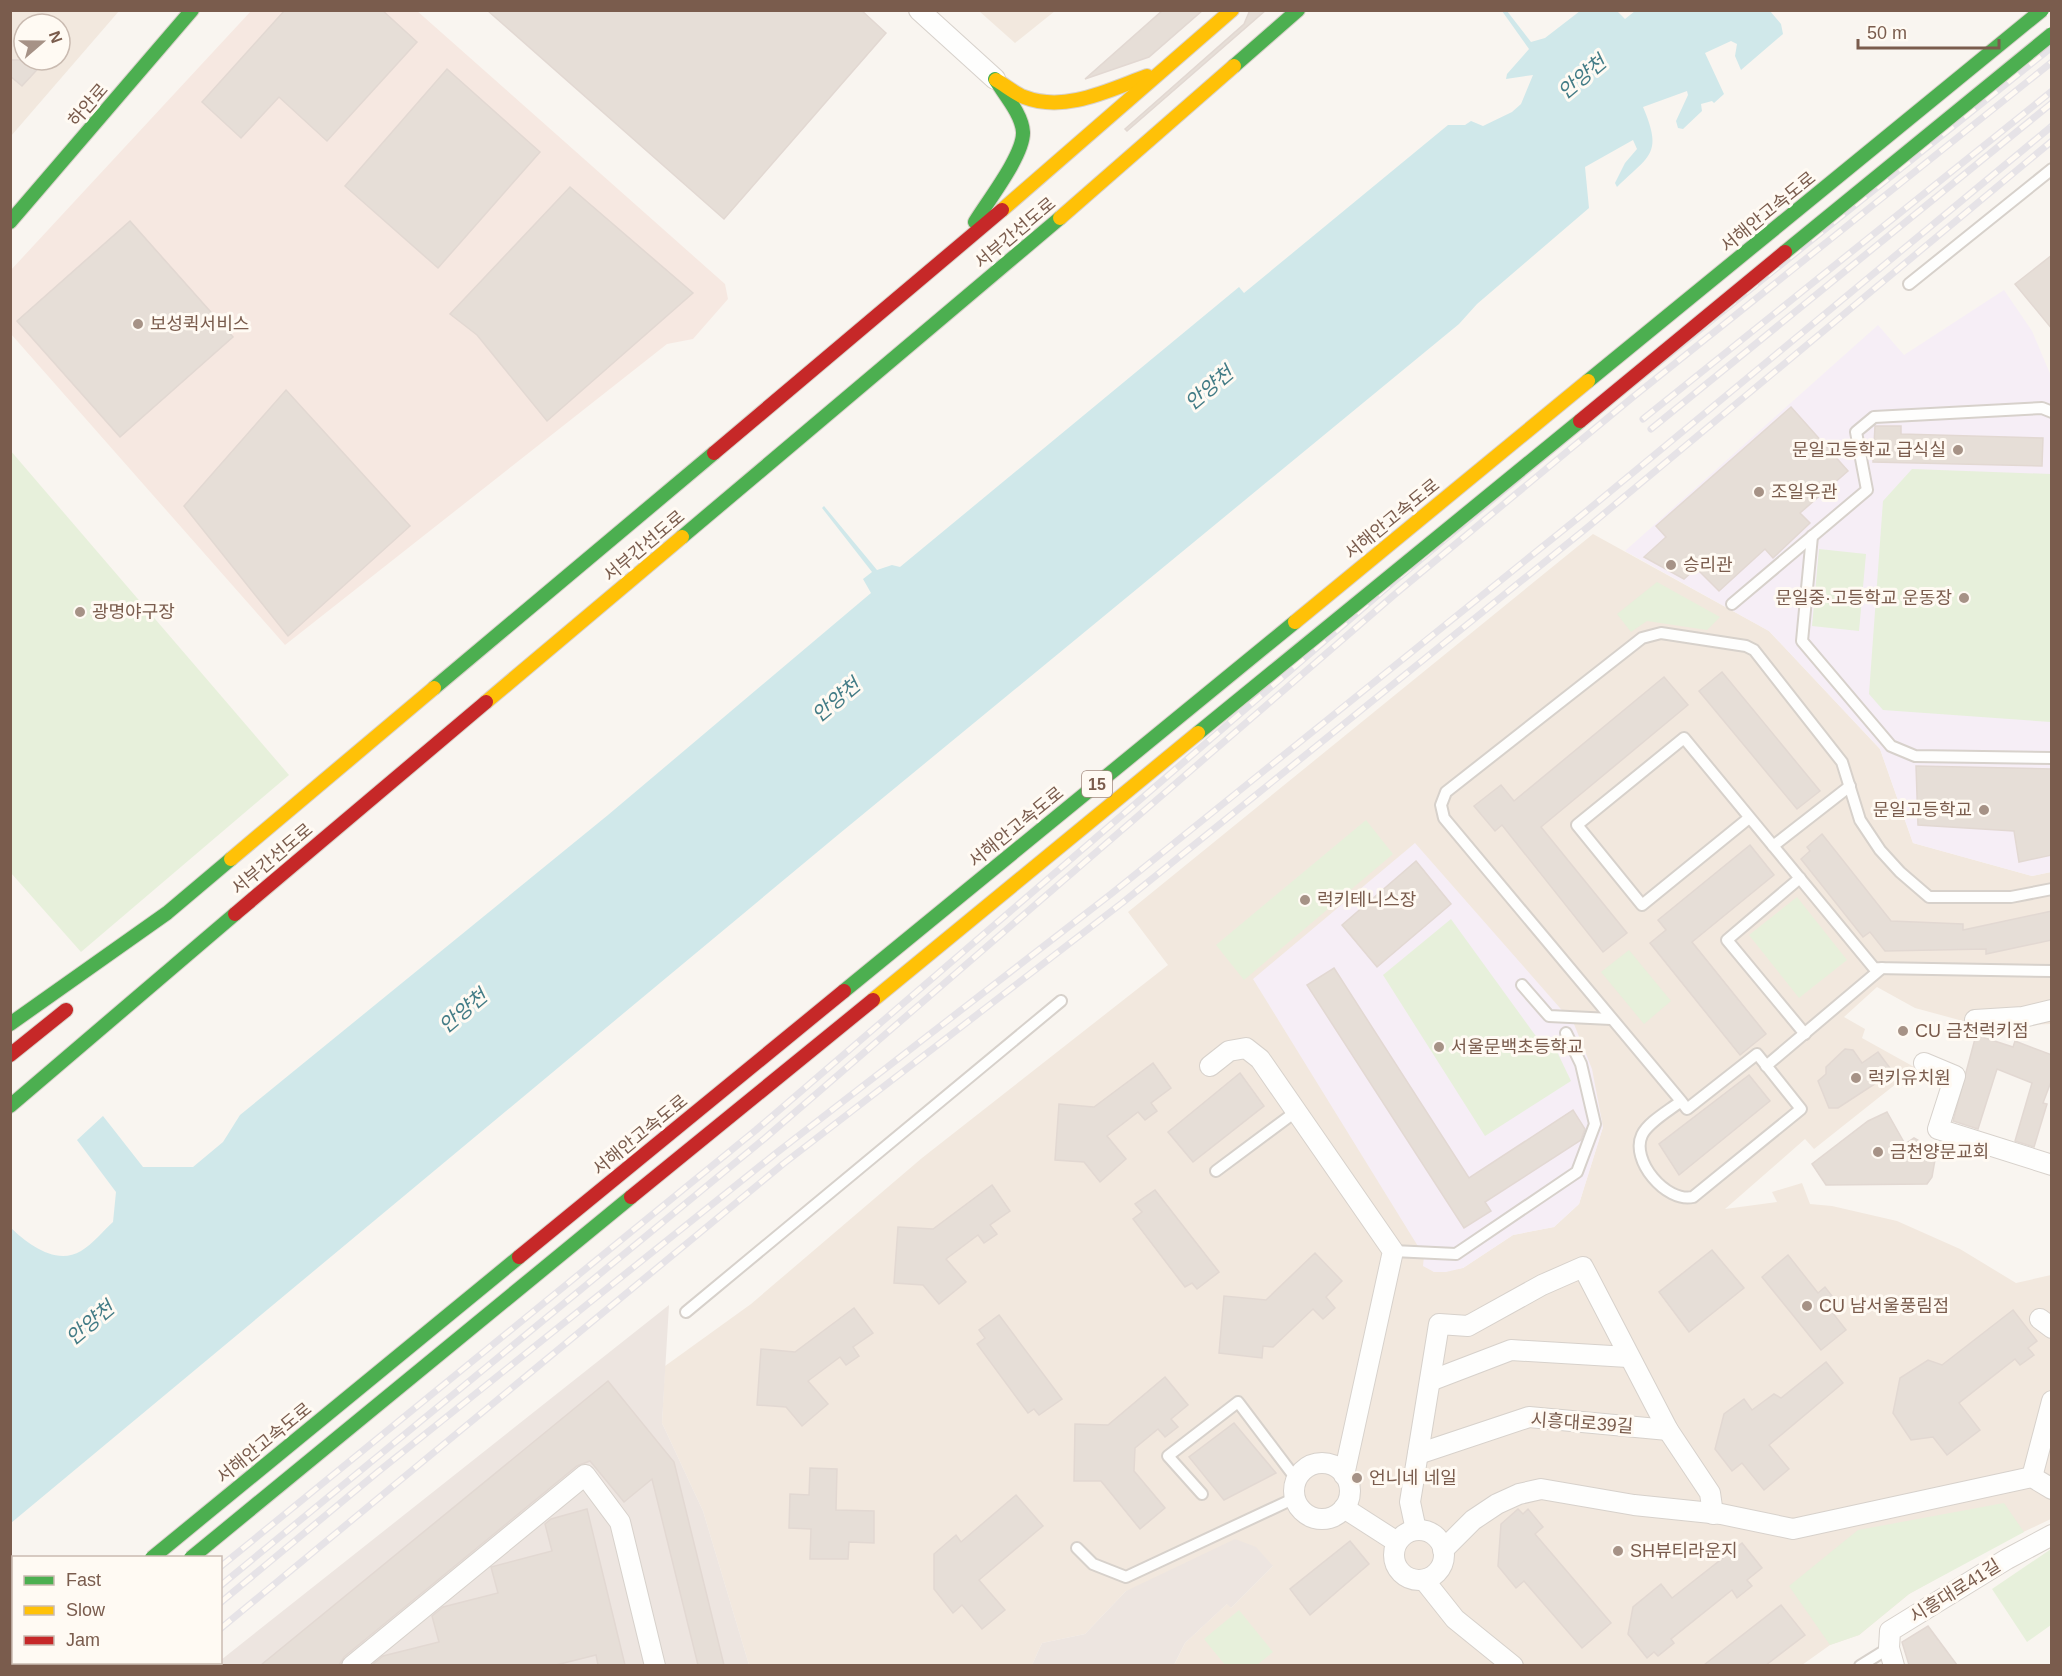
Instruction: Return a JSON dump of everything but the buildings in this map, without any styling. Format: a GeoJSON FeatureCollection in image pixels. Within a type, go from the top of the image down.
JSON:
{"type":"FeatureCollection","features":[{"type":"Feature","properties":{"kind":"main road","name":"하안로"},"geometry":{"type":"LineString","coordinates":[[10,222],[192,10]]}},
{"type":"Feature","properties":{"kind":"main road","name":"서부간선도로"},"geometry":{"type":"LineString","coordinates":[[10,1024],[167,913],[962,244],[1232,10]]}},
{"type":"Feature","properties":{"kind":"main road","name":"서부간선도로"},"geometry":{"type":"LineString","coordinates":[[10,1106],[26,1090],[1063,216],[1298,10]]}},
{"type":"Feature","properties":{"kind":"main road","name":"서해안고속도로"},"geometry":{"type":"LineString","coordinates":[[153,1556],[2042,10]]}},
{"type":"Feature","properties":{"kind":"main road","name":"15"},"geometry":{"type":"LineString","coordinates":[[192,1556],[2052,34]]}},
{"type":"Feature","properties":{"kind":"main road"},"geometry":{"type":"LineString","coordinates":[[995,79],[1023,96],[1058,104],[1076,101],[1163,71]]}},
{"type":"Feature","properties":{"kind":"main road"},"geometry":{"type":"LineString","coordinates":[[962,244],[1016,156],[1023,136],[1019,119],[995,79]]}},
{"type":"Feature","properties":{"kind":"main road"},"geometry":{"type":"LineString","coordinates":[[119,964],[167,913]]}},
{"type":"Feature","properties":{"kind":"main road"},"geometry":{"type":"LineString","coordinates":[[10,1055],[75,1002]]}},
{"type":"Feature","properties":{"kind":"main road"},"geometry":{"type":"LineString","coordinates":[[10,1098],[26,1090]]}},
{"type":"Feature","properties":{"kind":"street"},"geometry":{"type":"LineString","coordinates":[[919,10],[995,79]]}},
{"type":"Feature","properties":{"kind":"street"},"geometry":{"type":"LineString","coordinates":[[1975,1020],[2023,1017],[2052,1010]]}},
{"type":"Feature","properties":{"kind":"street"},"geometry":{"type":"LineString","coordinates":[[1210,1066],[1229,1051],[1246,1048],[1260,1059],[1298,1110],[1393,1251],[1344,1474],[1349,1488],[1344,1508],[1331,1517],[1316,1518],[1302,1511],[1300,1481]]}},
{"type":"Feature","properties":{"kind":"street"},"geometry":{"type":"LineString","coordinates":[[1924,1063],[1955,1076],[1938,1129],[2052,1165]]}},
{"type":"Feature","properties":{"kind":"street","name":"시흥대로39길"},"geometry":{"type":"LineString","coordinates":[[1416,1530],[1410,1502],[1439,1324],[1468,1326],[1542,1285],[1583,1267],[1668,1430]]}},
{"type":"Feature","properties":{"kind":"street"},"geometry":{"type":"LineString","coordinates":[[1430,1380],[1511,1350],[1628,1357]]}},
{"type":"Feature","properties":{"kind":"street"},"geometry":{"type":"LineString","coordinates":[[2032,1477],[2052,1401]]}},
{"type":"Feature","properties":{"kind":"street","name":"시흥대로39길"},"geometry":{"type":"LineString","coordinates":[[1418,1454],[1528,1417],[1668,1430]]}},
{"type":"Feature","properties":{"kind":"street"},"geometry":{"type":"LineString","coordinates":[[1300,1481],[1335,1451],[1356,1418]]}},
{"type":"Feature","properties":{"kind":"street"},"geometry":{"type":"LineString","coordinates":[[1668,1430],[1710,1493],[1713,1514]]}},
{"type":"Feature","properties":{"kind":"street"},"geometry":{"type":"LineString","coordinates":[[1300,1481],[1328,1464],[1344,1474]]}},
{"type":"Feature","properties":{"kind":"street"},"geometry":{"type":"LineString","coordinates":[[352,1665],[585,1475],[620,1522],[655,1665]]}},
{"type":"Feature","properties":{"kind":"street"},"geometry":{"type":"LineString","coordinates":[[1443,1550],[1473,1520],[1497,1504],[1519,1494],[1541,1489],[1793,1528],[2032,1477],[2052,1489]]}},
{"type":"Feature","properties":{"kind":"street"},"geometry":{"type":"LineString","coordinates":[[1344,1508],[1397,1542]]}},
{"type":"Feature","properties":{"kind":"street"},"geometry":{"type":"LineString","coordinates":[[1416,1530],[1430,1533],[1441,1543],[1443,1550],[1439,1570],[1424,1580],[1410,1579],[1398,1570],[1393,1556],[1397,1542],[1408,1532],[1416,1530]]}},
{"type":"Feature","properties":{"kind":"street","name":"시흥대로41길"},"geometry":{"type":"LineString","coordinates":[[1892,1657],[1890,1631],[2007,1559],[2052,1535]]}},
{"type":"Feature","properties":{"kind":"street"},"geometry":{"type":"LineString","coordinates":[[1424,1580],[1455,1619],[1513,1665]]}},
{"type":"Feature","properties":{"kind":"lane"},"geometry":{"type":"LineString","coordinates":[[1909,284],[2052,169]]}},
{"type":"Feature","properties":{"kind":"lane"},"geometry":{"type":"LineString","coordinates":[[1732,603],[1867,490],[1856,432],[1874,417],[2042,408],[2052,412]]}},
{"type":"Feature","properties":{"kind":"lane"},"geometry":{"type":"LineString","coordinates":[[1812,536],[1802,641],[1891,746],[1915,756],[2052,758]]}},
{"type":"Feature","properties":{"kind":"lane"},"geometry":{"type":"LineString","coordinates":[[1681,1101],[1644,1131],[1641,1141],[1645,1164],[1651,1175],[1667,1192],[1686,1199],[1693,1197],[1801,1109],[1757,1054],[1688,1109],[1444,818],[1441,805],[1446,792],[1642,638],[1661,633],[1746,646],[1754,650],[1842,762],[1860,820],[1880,850],[1900,872],[1929,897],[2011,897],[2052,889]]}},
{"type":"Feature","properties":{"kind":"lane"},"geometry":{"type":"LineString","coordinates":[[1749,818],[1642,905],[1577,825],[1684,738],[1874,968],[2052,971]]}},
{"type":"Feature","properties":{"kind":"lane"},"geometry":{"type":"LineString","coordinates":[[1773,846],[1850,786]]}},
{"type":"Feature","properties":{"kind":"lane"},"geometry":{"type":"LineString","coordinates":[[1800,878],[1727,940],[1805,1034]]}},
{"type":"Feature","properties":{"kind":"lane"},"geometry":{"type":"LineString","coordinates":[[1766,1066],[1882,968]]}},
{"type":"Feature","properties":{"kind":"lane"},"geometry":{"type":"LineString","coordinates":[[1522,985],[1550,1016],[1611,1019]]}},
{"type":"Feature","properties":{"kind":"lane"},"geometry":{"type":"LineString","coordinates":[[686,1312],[1061,1001]]}},
{"type":"Feature","properties":{"kind":"lane"},"geometry":{"type":"LineString","coordinates":[[1393,1251],[1456,1254],[1577,1172],[1594,1124],[1581,1064],[1566,1034]]}},
{"type":"Feature","properties":{"kind":"lane"},"geometry":{"type":"LineString","coordinates":[[1216,1171],[1298,1110]]}},
{"type":"Feature","properties":{"kind":"lane"},"geometry":{"type":"LineString","coordinates":[[1077,1548],[1093,1564],[1126,1577],[1300,1481],[1238,1402],[1168,1456],[1202,1494]]}},
{"type":"Feature","properties":{"kind":"lane"},"geometry":{"type":"LineString","coordinates":[[1860,1665],[1892,1657]]}},
{"type":"Feature","properties":{"kind":"shaded area"},"geometry":{"type":"Polygon","coordinates":[[[416,10],[725,284],[728,299],[693,339],[667,344],[285,645],[11,334],[10,271],[251,11],[416,10]]]}},
{"type":"Feature","properties":{"kind":"shaded area"},"geometry":{"type":"Polygon","coordinates":[[[11,11],[119,11],[72,65],[72,12],[12,12],[12,72],[66,72],[11,136],[11,11]]]}},
{"type":"Feature","properties":{"kind":"shaded area"},"geometry":{"type":"Polygon","coordinates":[[[979,11],[1055,11],[1015,43],[979,11]]]}},
{"type":"Feature","properties":{"kind":"shaded area"},"geometry":{"type":"Polygon","coordinates":[[[2004,290],[2032,331],[2051,376],[2051,872],[2032,876],[1913,843],[1880,749],[1769,631],[1625,551],[1878,325],[1904,355],[2004,290]]]}},
{"type":"Feature","properties":{"kind":"shaded area"},"geometry":{"type":"Polygon","coordinates":[[[1593,534],[1769,631],[1880,749],[1913,843],[2032,876],[2051,872],[2051,1024],[1985,1027],[1915,1008],[1877,987],[1844,1017],[1865,1029],[1862,1038],[1916,1068],[1814,1149],[1805,1139],[1725,1209],[1777,1202],[1772,1192],[1802,1183],[1810,1204],[1832,1206],[1897,1221],[1960,1249],[2016,1283],[2051,1275],[2051,1519],[2004,1541],[1909,1594],[1859,1635],[1830,1645],[1802,1665],[1174,1665],[1185,1643],[1228,1603],[1231,1608],[1273,1566],[1126,1591],[1085,1634],[1042,1643],[1032,1665],[749,1665],[703,1511],[662,1423],[665,1366],[751,1304],[922,1158],[1168,965],[1128,912],[1593,534]],[[1603,1127],[1424,1256],[1434,1272],[1463,1268],[1513,1235],[1554,1227],[1579,1204],[1603,1127]]]}},
{"type":"Feature","properties":{"kind":"shaded area","name":"서울문백초등학교"},"geometry":{"type":"Polygon","coordinates":[[[1415,843],[1574,1024],[1592,1069],[1603,1127],[1579,1204],[1554,1227],[1513,1235],[1463,1268],[1446,1272],[1434,1272],[1423,1266],[1424,1256],[1253,979],[1415,843]]]}},
{"type":"Feature","properties":{"kind":"shaded area"},"geometry":{"type":"Polygon","coordinates":[[[669,1305],[662,1423],[703,1511],[749,1665],[213,1666],[222,1664],[222,1659],[669,1305]]]}},
{"type":"Feature","properties":{"kind":"shaded area"},"geometry":{"type":"Polygon","coordinates":[[[1235,1539],[1256,1547],[1273,1566],[1231,1608],[1227,1604],[1185,1643],[1174,1665],[1032,1665],[1042,1643],[1085,1634],[1126,1591],[1235,1539]]]}},
{"type":"Feature","properties":{"kind":"green space","name":"광명야구장"},"geometry":{"type":"Polygon","coordinates":[[[10,450],[289,775],[81,952],[11,873],[10,450]]]}},
{"type":"Feature","properties":{"kind":"green space","name":"문일중·고등학교 운동장"},"geometry":{"type":"Polygon","coordinates":[[[1912,469],[2051,474],[2051,722],[1883,710],[1869,694],[1883,501],[1912,469]]]}},
{"type":"Feature","properties":{"kind":"green space"},"geometry":{"type":"Polygon","coordinates":[[[1819,549],[1866,554],[1859,631],[1812,626],[1819,549]]]}},
{"type":"Feature","properties":{"kind":"green space"},"geometry":{"type":"Polygon","coordinates":[[[1657,582],[1720,617],[1707,630],[1647,621],[1631,632],[1617,614],[1657,582]]]}},
{"type":"Feature","properties":{"kind":"green space","name":"럭키테니스장"},"geometry":{"type":"Polygon","coordinates":[[[1366,820],[1393,854],[1244,980],[1216,945],[1366,820]]]}},
{"type":"Feature","properties":{"kind":"green space"},"geometry":{"type":"Polygon","coordinates":[[[1797,897],[1847,960],[1799,998],[1749,935],[1797,897]]]}},
{"type":"Feature","properties":{"kind":"green space"},"geometry":{"type":"Polygon","coordinates":[[[1451,919],[1538,1039],[1551,1039],[1571,1081],[1485,1136],[1383,975],[1451,919]]]}},
{"type":"Feature","properties":{"kind":"green space"},"geometry":{"type":"Polygon","coordinates":[[[1629,950],[1671,1001],[1644,1024],[1601,972],[1629,950]]]}},
{"type":"Feature","properties":{"kind":"green space"},"geometry":{"type":"Polygon","coordinates":[[[2004,1503],[2024,1532],[1909,1594],[1859,1635],[1830,1645],[1789,1586],[1858,1530],[2004,1503]]]}},
{"type":"Feature","properties":{"kind":"green space"},"geometry":{"type":"Polygon","coordinates":[[[2051,1549],[2051,1625],[2027,1642],[1992,1589],[2051,1549]]]}},
{"type":"Feature","properties":{"kind":"green space"},"geometry":{"type":"Polygon","coordinates":[[[1239,1610],[1273,1652],[1257,1665],[1225,1665],[1204,1639],[1239,1610]]]}},
{"type":"Feature","properties":{"kind":"water","name":"안양천"},"geometry":{"type":"Polygon","coordinates":[[[1502,11],[1507,11],[1531,42],[1545,38],[1580,11],[1617,11],[1625,19],[1635,11],[1770,11],[1781,24],[1783,34],[1741,70],[1735,56],[1737,44],[1731,41],[1705,53],[1724,94],[1714,103],[1712,101],[1701,104],[1702,111],[1683,129],[1678,128],[1676,121],[1688,95],[1687,91],[1643,107],[1652,135],[1650,153],[1638,168],[1617,187],[1615,183],[1625,163],[1637,149],[1633,140],[1585,167],[1589,208],[1477,304],[1459,324],[839,834],[11,1523],[11,1228],[43,1251],[62,1256],[81,1251],[113,1222],[116,1192],[77,1140],[103,1116],[143,1167],[193,1167],[223,1142],[240,1115],[608,815],[871,593],[863,579],[872,572],[822,508],[824,506],[877,570],[892,565],[900,567],[1239,287],[1244,293],[1448,125],[1465,125],[1471,121],[1483,126],[1512,112],[1521,104],[1533,75],[1506,79],[1507,74],[1529,49],[1502,11]]]}},
{"type":"Feature","properties":{"kind":"railway"},"geometry":{"type":"LineString","coordinates":[[222,1565],[756,1130],[1392,583],[1626,389],[2052,47]]}},
{"type":"Feature","properties":{"kind":"railway"},"geometry":{"type":"LineString","coordinates":[[222,1584],[764,1139],[1394,595],[1633,397],[2052,62]]}},
{"type":"Feature","properties":{"kind":"railway"},"geometry":{"type":"LineString","coordinates":[[1643,419],[2052,91]]}},
{"type":"Feature","properties":{"kind":"railway"},"geometry":{"type":"LineString","coordinates":[[1651,429],[2052,103]]}},
{"type":"Feature","properties":{"kind":"railway"},"geometry":{"type":"LineString","coordinates":[[222,1601],[379,1471],[775,1154],[1111,894],[1583,514],[2052,126]]}},
{"type":"Feature","properties":{"kind":"railway"},"geometry":{"type":"LineString","coordinates":[[222,1627],[783,1164],[1122,903],[1588,527],[2052,141]]}},
{"type":"Feature","properties":{"kind":"traffic: fast"},"geometry":{"type":"LineString","coordinates":[[10,222],[192,10]]}},
{"type":"Feature","properties":{"kind":"traffic: fast"},"geometry":{"type":"LineString","coordinates":[[1234,66],[1298,10]]}},
{"type":"Feature","properties":{"kind":"traffic: fast"},"geometry":{"type":"LineString","coordinates":[[1588,381],[2042,10]]}},
{"type":"Feature","properties":{"kind":"traffic: fast"},"geometry":{"type":"LineString","coordinates":[[1785,252],[2052,34]]}},
{"type":"Feature","properties":{"kind":"traffic: fast"},"geometry":{"type":"LineString","coordinates":[[975,222],[1004,178],[1022,142],[1022,125],[1012,104],[995,79]]}},
{"type":"Feature","properties":{"kind":"traffic: fast"},"geometry":{"type":"LineString","coordinates":[[682,537],[1060,218]]}},
{"type":"Feature","properties":{"kind":"traffic: fast"},"geometry":{"type":"LineString","coordinates":[[1198,733],[1580,421]]}},
{"type":"Feature","properties":{"kind":"traffic: fast"},"geometry":{"type":"LineString","coordinates":[[434,688],[714,453]]}},
{"type":"Feature","properties":{"kind":"traffic: fast"},"geometry":{"type":"LineString","coordinates":[[844,991],[1295,622]]}},
{"type":"Feature","properties":{"kind":"traffic: fast"},"geometry":{"type":"LineString","coordinates":[[10,1024],[167,913],[231,859]]}},
{"type":"Feature","properties":{"kind":"traffic: fast"},"geometry":{"type":"LineString","coordinates":[[10,1106],[235,914]]}},
{"type":"Feature","properties":{"kind":"traffic: fast"},"geometry":{"type":"LineString","coordinates":[[193,1556],[631,1197]]}},
{"type":"Feature","properties":{"kind":"traffic: fast"},"geometry":{"type":"LineString","coordinates":[[154,1556],[519,1257]]}},
{"type":"Feature","properties":{"kind":"traffic: slow"},"geometry":{"type":"LineString","coordinates":[[1002,210],[1232,10]]}},
{"type":"Feature","properties":{"kind":"traffic: slow"},"geometry":{"type":"LineString","coordinates":[[1060,218],[1234,66]]}},
{"type":"Feature","properties":{"kind":"traffic: slow"},"geometry":{"type":"LineString","coordinates":[[996,80],[1024,97],[1055,102],[1087,98],[1147,76]]}},
{"type":"Feature","properties":{"kind":"traffic: slow"},"geometry":{"type":"LineString","coordinates":[[1295,622],[1588,381]]}},
{"type":"Feature","properties":{"kind":"traffic: slow"},"geometry":{"type":"LineString","coordinates":[[486,702],[682,537]]}},
{"type":"Feature","properties":{"kind":"traffic: slow"},"geometry":{"type":"LineString","coordinates":[[231,859],[434,688]]}},
{"type":"Feature","properties":{"kind":"traffic: slow"},"geometry":{"type":"LineString","coordinates":[[873,1000],[1198,733]]}},
{"type":"Feature","properties":{"kind":"traffic: jam"},"geometry":{"type":"LineString","coordinates":[[714,453],[1002,210]]}},
{"type":"Feature","properties":{"kind":"traffic: jam"},"geometry":{"type":"LineString","coordinates":[[1580,421],[1785,252]]}},
{"type":"Feature","properties":{"kind":"traffic: jam"},"geometry":{"type":"LineString","coordinates":[[235,914],[486,702]]}},
{"type":"Feature","properties":{"kind":"traffic: jam"},"geometry":{"type":"LineString","coordinates":[[519,1257],[844,991]]}},
{"type":"Feature","properties":{"kind":"traffic: jam"},"geometry":{"type":"LineString","coordinates":[[631,1197],[873,1000]]}},
{"type":"Feature","properties":{"kind":"traffic: jam"},"geometry":{"type":"LineString","coordinates":[[10,1055],[66,1010]]}},
{"type":"Feature","properties":{"kind":"place","name":"보성퀵서비스"},"geometry":{"type":"Point","coordinates":[138,324]}},
{"type":"Feature","properties":{"kind":"place","name":"문일고등학교 급식실"},"geometry":{"type":"Point","coordinates":[1958,450]}},
{"type":"Feature","properties":{"kind":"place","name":"조일우관"},"geometry":{"type":"Point","coordinates":[1759,492]}},
{"type":"Feature","properties":{"kind":"place","name":"승리관"},"geometry":{"type":"Point","coordinates":[1671,565]}},
{"type":"Feature","properties":{"kind":"place","name":"문일중·고등학교 운동장"},"geometry":{"type":"Point","coordinates":[1964,598]}},
{"type":"Feature","properties":{"kind":"place","name":"광명야구장"},"geometry":{"type":"Point","coordinates":[80,612]}},
{"type":"Feature","properties":{"kind":"place","name":"문일고등학교"},"geometry":{"type":"Point","coordinates":[1984,810]}},
{"type":"Feature","properties":{"kind":"place","name":"럭키테니스장"},"geometry":{"type":"Point","coordinates":[1305,900]}},
{"type":"Feature","properties":{"kind":"place","name":"CU 금천럭키점"},"geometry":{"type":"Point","coordinates":[1903,1031]}},
{"type":"Feature","properties":{"kind":"place","name":"서울문백초등학교"},"geometry":{"type":"Point","coordinates":[1439,1047]}},
{"type":"Feature","properties":{"kind":"place","name":"럭키유치원"},"geometry":{"type":"Point","coordinates":[1856,1078]}},
{"type":"Feature","properties":{"kind":"place","name":"금천양문교회"},"geometry":{"type":"Point","coordinates":[1878,1152]}},
{"type":"Feature","properties":{"kind":"place","name":"CU 남서울풍림점"},"geometry":{"type":"Point","coordinates":[1807,1306]}},
{"type":"Feature","properties":{"kind":"place","name":"언니네 네일"},"geometry":{"type":"Point","coordinates":[1357,1478]}},
{"type":"Feature","properties":{"kind":"place","name":"SH뷰티라운지"},"geometry":{"type":"Point","coordinates":[1618,1551]}}]}
